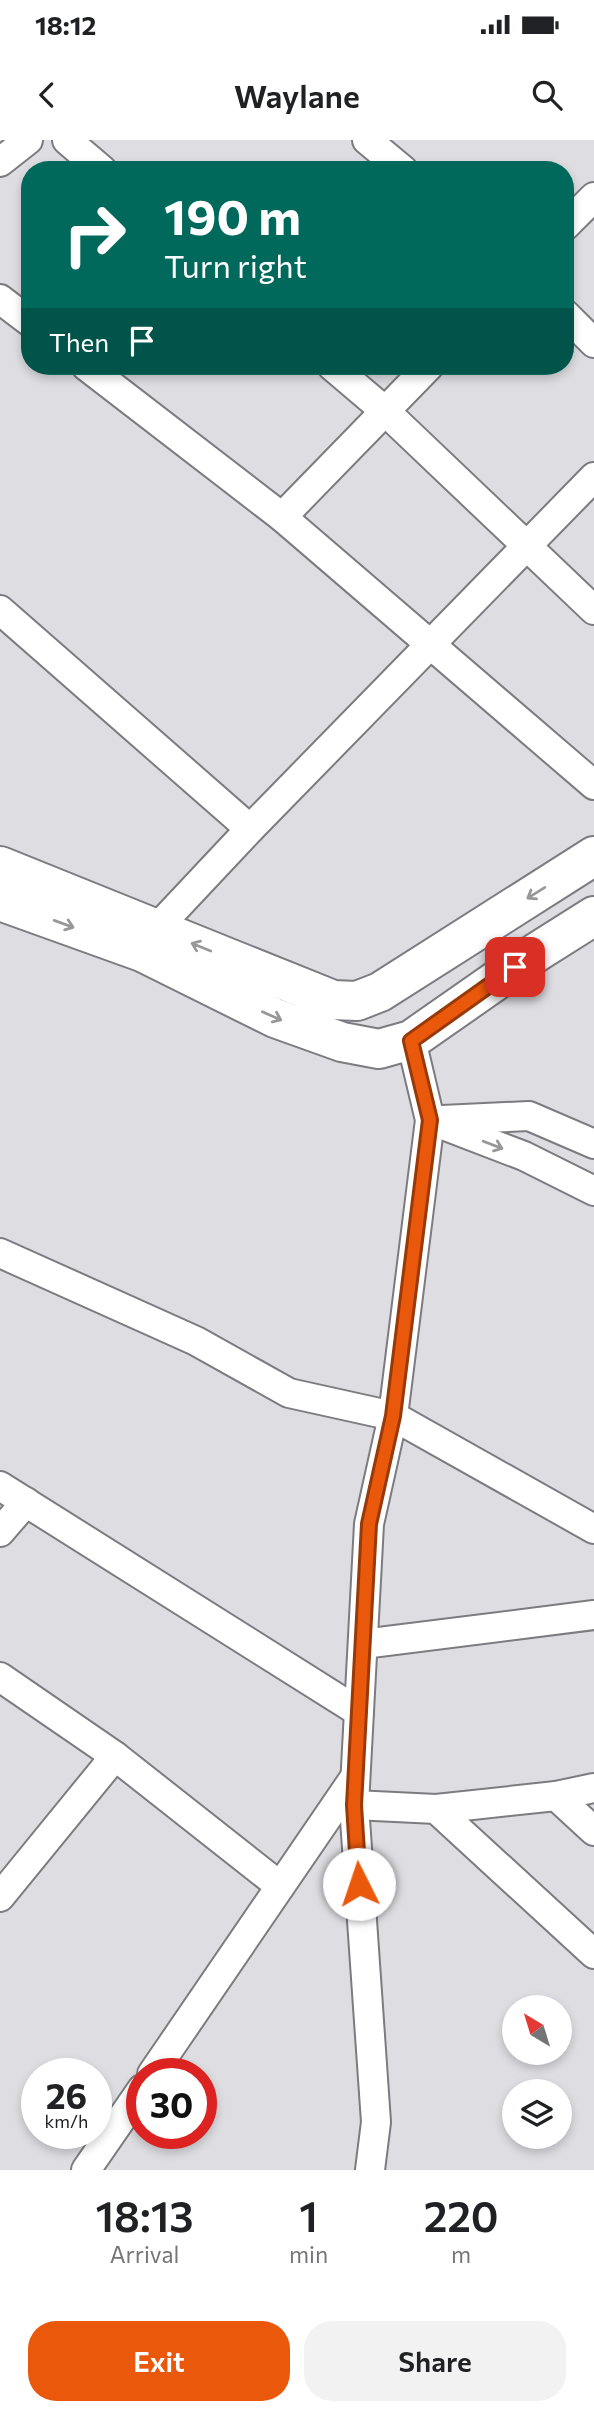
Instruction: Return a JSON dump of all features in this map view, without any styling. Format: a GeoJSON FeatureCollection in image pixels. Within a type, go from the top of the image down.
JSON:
{"type":"FeatureCollection","features":[{"type":"Feature","properties":{"kind":"main road"},"geometry":{"type":"LineString","coordinates":[[0,866],[332,1000],[357,1001],[380,992],[594,856]]}},
{"type":"Feature","properties":{"kind":"main road"},"geometry":{"type":"LineString","coordinates":[[0,901],[142,952],[275,1018],[342,1042],[379,1049],[411,1041],[537,951],[594,916]]}},
{"type":"Feature","properties":{"kind":"street"},"geometry":{"type":"LineString","coordinates":[[0,162],[28,140]]}},
{"type":"Feature","properties":{"kind":"street"},"geometry":{"type":"LineString","coordinates":[[67,140],[92,161]]}},
{"type":"Feature","properties":{"kind":"street"},"geometry":{"type":"LineString","coordinates":[[367,140],[392,161]]}},
{"type":"Feature","properties":{"kind":"street"},"geometry":{"type":"LineString","coordinates":[[574,217],[594,197]]}},
{"type":"Feature","properties":{"kind":"street"},"geometry":{"type":"LineString","coordinates":[[0,299],[21,315]]}},
{"type":"Feature","properties":{"kind":"street"},"geometry":{"type":"LineString","coordinates":[[574,323],[594,343]]}},
{"type":"Feature","properties":{"kind":"street"},"geometry":{"type":"LineString","coordinates":[[98,375],[282,517],[594,785]]}},
{"type":"Feature","properties":{"kind":"street"},"geometry":{"type":"LineString","coordinates":[[343,375],[385,411],[594,610]]}},
{"type":"Feature","properties":{"kind":"street"},"geometry":{"type":"LineString","coordinates":[[282,517],[420,375]]}},
{"type":"Feature","properties":{"kind":"street"},"geometry":{"type":"LineString","coordinates":[[157,928],[250,829],[594,477]]}},
{"type":"Feature","properties":{"kind":"street"},"geometry":{"type":"LineString","coordinates":[[0,610],[250,829]]}},
{"type":"Feature","properties":{"kind":"street"},"geometry":{"type":"LineString","coordinates":[[373,2167],[376,2122],[355,1791],[369,1524],[393,1416],[430,1120],[411,1041]]}},
{"type":"Feature","properties":{"kind":"street"},"geometry":{"type":"LineString","coordinates":[[430,1120],[529,1116],[594,1144]]}},
{"type":"Feature","properties":{"kind":"street"},"geometry":{"type":"LineString","coordinates":[[430,1120],[524,1156],[594,1191]]}},
{"type":"Feature","properties":{"kind":"street"},"geometry":{"type":"LineString","coordinates":[[0,1253],[196,1341],[289,1393],[393,1416],[594,1529]]}},
{"type":"Feature","properties":{"kind":"street"},"geometry":{"type":"LineString","coordinates":[[0,1486],[359,1712]]}},
{"type":"Feature","properties":{"kind":"street"},"geometry":{"type":"LineString","coordinates":[[0,1532],[26,1502]]}},
{"type":"Feature","properties":{"kind":"street"},"geometry":{"type":"LineString","coordinates":[[362,1644],[594,1615]]}},
{"type":"Feature","properties":{"kind":"street"},"geometry":{"type":"LineString","coordinates":[[0,1677],[115,1756],[281,1886]]}},
{"type":"Feature","properties":{"kind":"street"},"geometry":{"type":"LineString","coordinates":[[0,1897],[115,1756]]}},
{"type":"Feature","properties":{"kind":"street"},"geometry":{"type":"LineString","coordinates":[[355,1791],[436,1809],[556,1796],[594,1788]]}},
{"type":"Feature","properties":{"kind":"street"},"geometry":{"type":"LineString","coordinates":[[163,2058],[281,1886],[355,1791]]}},
{"type":"Feature","properties":{"kind":"street"},"geometry":{"type":"LineString","coordinates":[[556,1796],[594,1831]]}},
{"type":"Feature","properties":{"kind":"street"},"geometry":{"type":"LineString","coordinates":[[436,1809],[594,1954]]}},
{"type":"Feature","properties":{"kind":"street"},"geometry":{"type":"LineString","coordinates":[[92,2168],[126,2114]]}},
{"type":"Feature","properties":{"kind":"route"},"geometry":{"type":"LineString","coordinates":[[359,1884],[354,1805],[369,1524],[393,1416],[430,1120],[411,1041],[515,967]]}}]}
